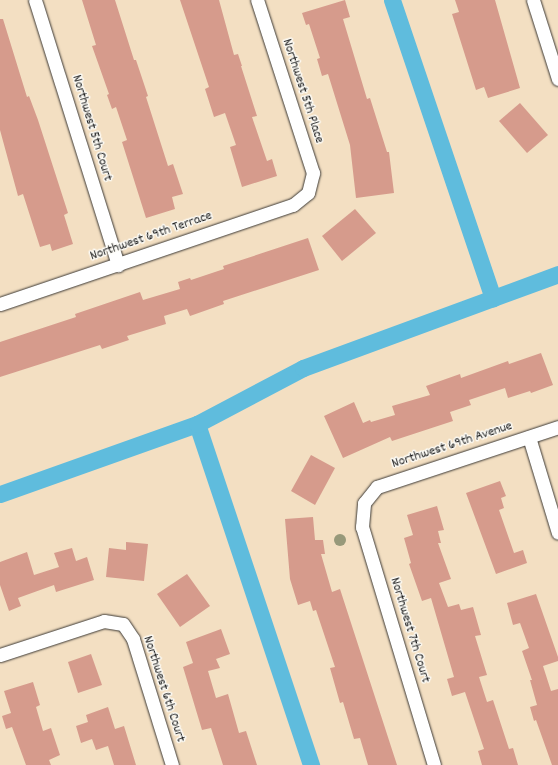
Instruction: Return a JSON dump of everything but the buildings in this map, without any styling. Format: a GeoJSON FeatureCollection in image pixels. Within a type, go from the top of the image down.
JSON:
{"type":"FeatureCollection","features":[{"type":"Feature","properties":{"kind":"street","name":"Northwest 5th Court"},"geometry":{"type":"LineString","coordinates":[[35,0],[118,265]]}},
{"type":"Feature","properties":{"kind":"street","name":"Northwest 5th Place"},"geometry":{"type":"LineString","coordinates":[[257,0],[313,172],[308,193]]}},
{"type":"Feature","properties":{"kind":"street"},"geometry":{"type":"LineString","coordinates":[[533,0],[558,79]]}},
{"type":"Feature","properties":{"kind":"street","name":"Northwest 69th Terrace"},"geometry":{"type":"LineString","coordinates":[[0,304],[292,205],[308,193]]}},
{"type":"Feature","properties":{"kind":"street","name":"Northwest 69th Avenue"},"geometry":{"type":"LineString","coordinates":[[364,503],[377,487],[558,427]]}},
{"type":"Feature","properties":{"kind":"street"},"geometry":{"type":"LineString","coordinates":[[528,437],[558,533]]}},
{"type":"Feature","properties":{"kind":"street","name":"Northwest 7th Court"},"geometry":{"type":"LineString","coordinates":[[364,503],[362,527],[434,765]]}},
{"type":"Feature","properties":{"kind":"street","name":"Northwest 6th Court"},"geometry":{"type":"LineString","coordinates":[[0,655],[104,621],[123,624],[133,639],[172,765]]}},
{"type":"Feature","properties":{"kind":"waterway"},"geometry":{"type":"LineString","coordinates":[[392,0],[493,298]]}},
{"type":"Feature","properties":{"kind":"waterway"},"geometry":{"type":"LineString","coordinates":[[0,494],[197,424],[303,368],[558,274]]}},
{"type":"Feature","properties":{"kind":"waterway"},"geometry":{"type":"LineString","coordinates":[[197,424],[311,765]]}}]}
